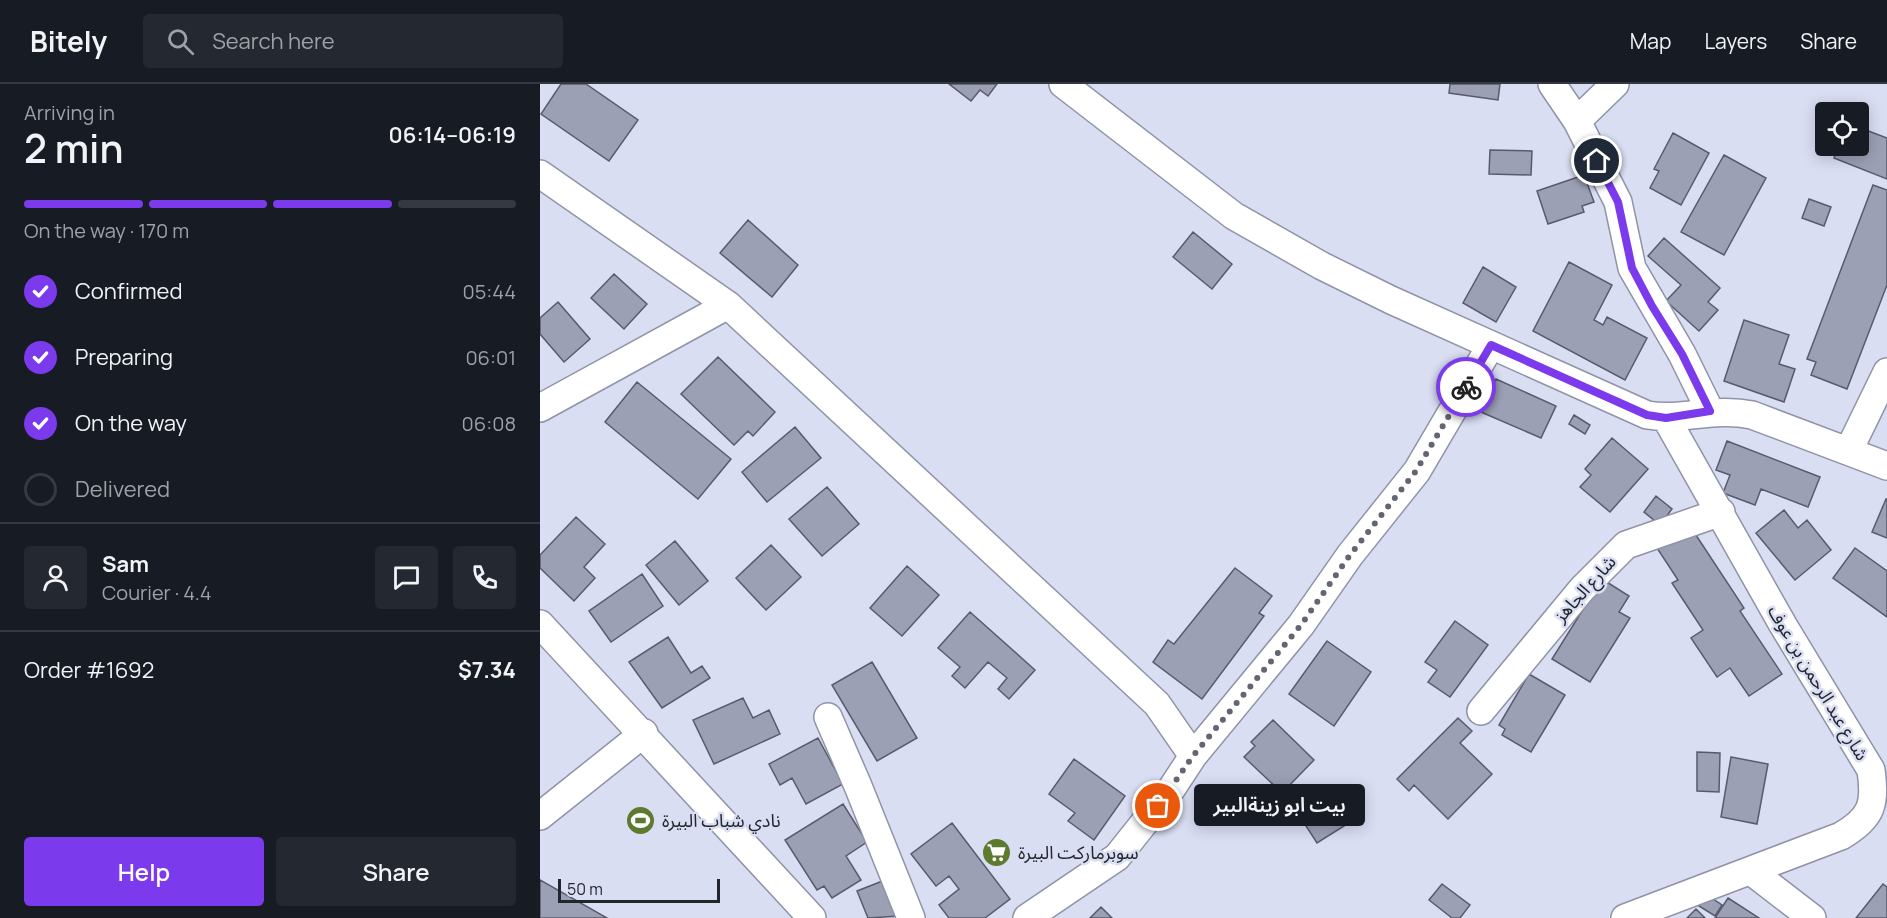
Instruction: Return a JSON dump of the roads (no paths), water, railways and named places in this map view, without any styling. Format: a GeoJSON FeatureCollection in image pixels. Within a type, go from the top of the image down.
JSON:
{"type":"FeatureCollection","features":[{"type":"Feature","properties":{"kind":"street"},"geometry":{"type":"LineString","coordinates":[[1063,84],[1234,216],[1322,266],[1491,345],[1647,415],[1666,418],[1710,411],[1730,411],[1752,415],[1887,466]]}},
{"type":"Feature","properties":{"kind":"street"},"geometry":{"type":"LineString","coordinates":[[1552,84],[1577,121],[1618,202],[1632,268],[1652,306],[1682,354],[1710,411]]}},
{"type":"Feature","properties":{"kind":"street"},"geometry":{"type":"LineString","coordinates":[[1577,121],[1615,84]]}},
{"type":"Feature","properties":{"kind":"street"},"geometry":{"type":"LineString","coordinates":[[540,174],[728,305],[1157,704],[1193,756]]}},
{"type":"Feature","properties":{"kind":"street"},"geometry":{"type":"LineString","coordinates":[[540,408],[728,305]]}},
{"type":"Feature","properties":{"kind":"street"},"geometry":{"type":"LineString","coordinates":[[1027,918],[1117,857],[1172,788],[1193,756],[1301,625],[1350,555],[1416,471],[1491,345]]}},
{"type":"Feature","properties":{"kind":"street"},"geometry":{"type":"LineString","coordinates":[[1849,450],[1887,372]]}},
{"type":"Feature","properties":{"kind":"street","name":"شارع عبد الرحمن بن عوف"},"geometry":{"type":"LineString","coordinates":[[1625,918],[1841,836],[1858,826],[1870,811],[1874,791],[1871,770],[1783,625],[1666,418]]}},
{"type":"Feature","properties":{"kind":"street","name":"شارع الجاهز"},"geometry":{"type":"LineString","coordinates":[[1481,711],[1582,589],[1626,544],[1721,512]]}},
{"type":"Feature","properties":{"kind":"street"},"geometry":{"type":"LineString","coordinates":[[540,624],[644,733],[812,918]]}},
{"type":"Feature","properties":{"kind":"street"},"geometry":{"type":"LineString","coordinates":[[828,717],[911,918]]}},
{"type":"Feature","properties":{"kind":"street"},"geometry":{"type":"LineString","coordinates":[[540,816],[644,733]]}},
{"type":"Feature","properties":{"kind":"street"},"geometry":{"type":"LineString","coordinates":[[1751,871],[1812,918]]}},
{"type":"Feature","properties":{"kind":"place","name":"بيت ابو زينةالبير"},"geometry":{"type":"Point","coordinates":[1158,806]}},
{"type":"Feature","properties":{"kind":"place","name":"نادي شباب البيرة"},"geometry":{"type":"Point","coordinates":[641,821]}},
{"type":"Feature","properties":{"kind":"place","name":"سوبرماركت البيرة"},"geometry":{"type":"Point","coordinates":[997,853]}}]}
